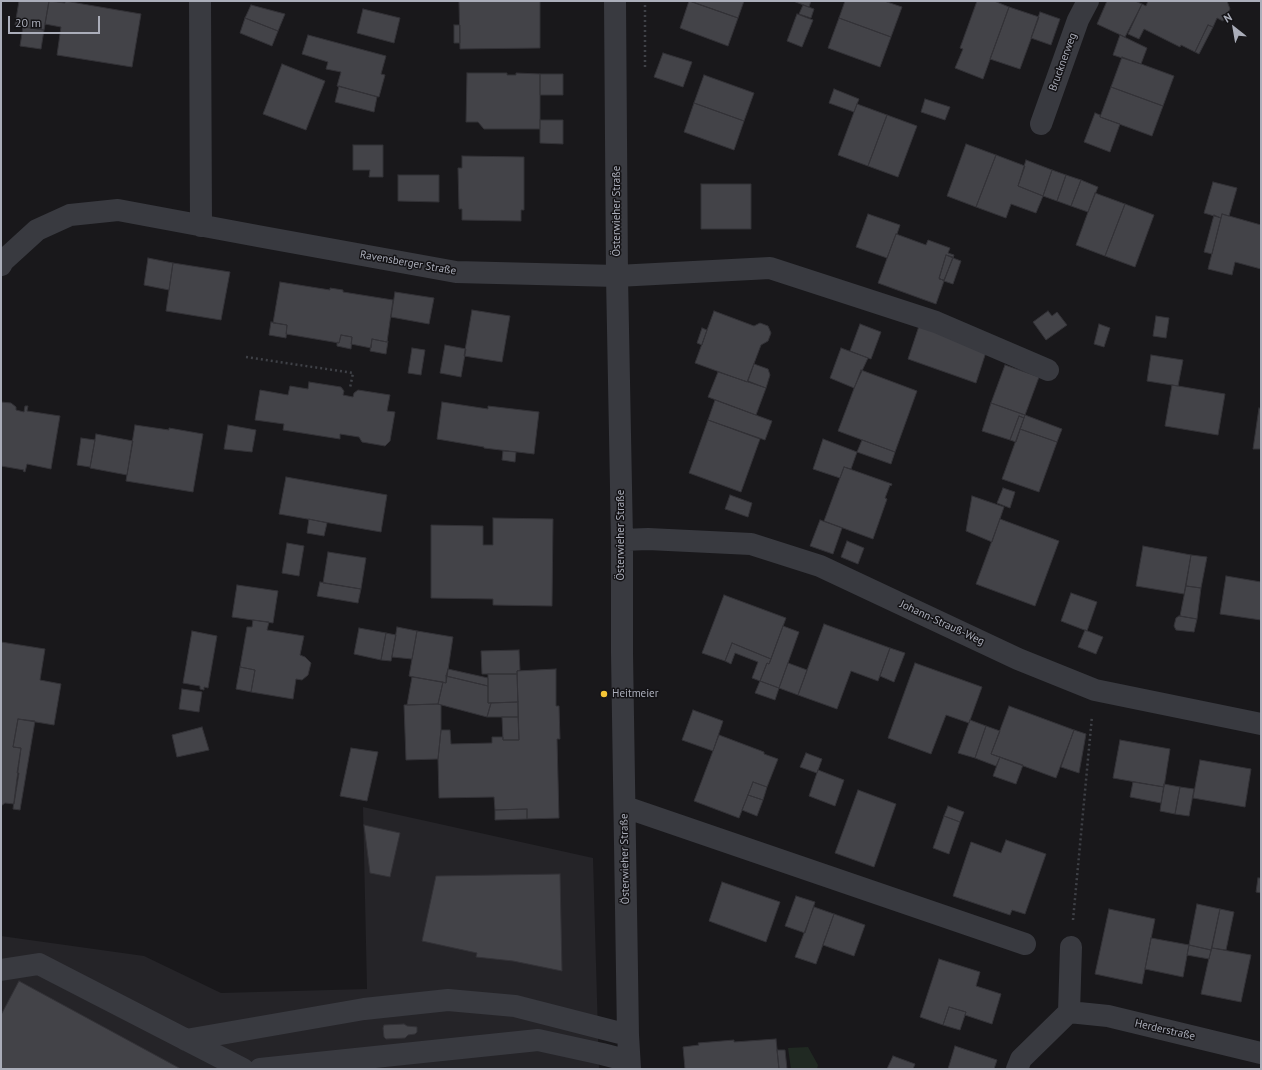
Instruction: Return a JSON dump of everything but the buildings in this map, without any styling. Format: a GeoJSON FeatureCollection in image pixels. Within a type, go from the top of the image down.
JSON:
{"type":"FeatureCollection","features":[{"type":"Feature","properties":{"kind":"street"},"geometry":{"type":"LineString","coordinates":[[200,1],[201,226]]}},
{"type":"Feature","properties":{"kind":"street","name":"Österwieher Straße"},"geometry":{"type":"LineString","coordinates":[[615,1],[617,276],[629,1065]]}},
{"type":"Feature","properties":{"kind":"street","name":"Brucknerweg"},"geometry":{"type":"LineString","coordinates":[[1041,124],[1078,20],[1088,1]]}},
{"type":"Feature","properties":{"kind":"street","name":"Ravensberger Straße"},"geometry":{"type":"LineString","coordinates":[[2,262],[37,230],[70,215],[118,210],[456,272],[617,276],[770,268],[936,322],[1048,370]]}},
{"type":"Feature","properties":{"kind":"street","name":"Johann-Strauß-Weg"},"geometry":{"type":"LineString","coordinates":[[622,540],[648,539],[752,544],[820,566],[1018,659],[1095,690],[1261,724]]}},
{"type":"Feature","properties":{"kind":"street"},"geometry":{"type":"LineString","coordinates":[[625,807],[1025,944]]}},
{"type":"Feature","properties":{"kind":"street"},"geometry":{"type":"LineString","coordinates":[[1017,1069],[1022,1059],[1069,1012],[1071,946]]}},
{"type":"Feature","properties":{"kind":"street"},"geometry":{"type":"LineString","coordinates":[[1,970],[39,964],[243,1069]]}},
{"type":"Feature","properties":{"kind":"street"},"geometry":{"type":"LineString","coordinates":[[186,1040],[364,1009],[448,1000],[515,1006],[628,1035]]}},
{"type":"Feature","properties":{"kind":"street","name":"Herderstraße"},"geometry":{"type":"LineString","coordinates":[[1069,1012],[1108,1016],[1261,1053]]}},
{"type":"Feature","properties":{"kind":"street"},"geometry":{"type":"LineString","coordinates":[[260,1069],[538,1040],[602,1054],[629,1065]]}},
{"type":"Feature","properties":{"kind":"path"},"geometry":{"type":"LineString","coordinates":[[246,357],[353,373],[350,388]]}},
{"type":"Feature","properties":{"kind":"path"},"geometry":{"type":"LineString","coordinates":[[1071,946],[1095,690]]}},
{"type":"Feature","properties":{"kind":"shaded area"},"geometry":{"type":"Polygon","coordinates":[[[363,807],[593,858],[599,1069],[1,1069],[1,936],[144,956],[221,993],[367,989],[363,807]]]}},
{"type":"Feature","properties":{"kind":"shaded area"},"geometry":{"type":"Polygon","coordinates":[[[808,1047],[818,1065],[817,1069],[791,1069],[788,1048],[808,1047]]]}},
{"type":"Feature","properties":{"kind":"place","name":"Heitmeier"},"geometry":{"type":"Point","coordinates":[604,694]}}]}
